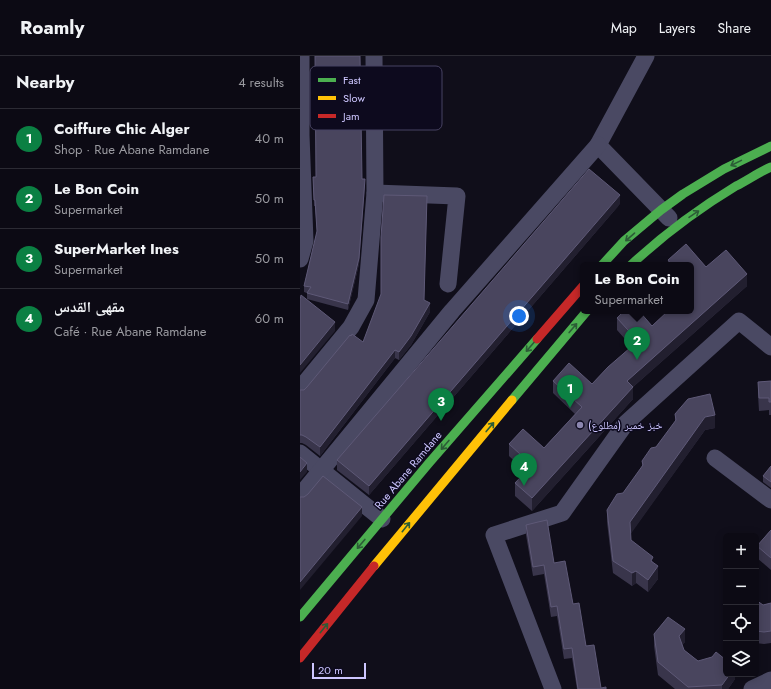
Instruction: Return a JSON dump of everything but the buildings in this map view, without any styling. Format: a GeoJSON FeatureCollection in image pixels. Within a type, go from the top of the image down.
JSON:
{"type":"FeatureCollection","features":[{"type":"Feature","properties":{"kind":"street"},"geometry":{"type":"LineString","coordinates":[[300,259],[305,241],[301,135],[301,56]]}},
{"type":"Feature","properties":{"kind":"street"},"geometry":{"type":"LineString","coordinates":[[374,56],[374,66]]}},
{"type":"Feature","properties":{"kind":"street"},"geometry":{"type":"LineString","coordinates":[[300,496],[452,311],[598,145],[646,56]]}},
{"type":"Feature","properties":{"kind":"street"},"geometry":{"type":"LineString","coordinates":[[300,389],[351,327],[366,300],[375,193],[375,130]]}},
{"type":"Feature","properties":{"kind":"street"},"geometry":{"type":"LineString","coordinates":[[598,145],[660,210],[677,225]]}},
{"type":"Feature","properties":{"kind":"street"},"geometry":{"type":"LineString","coordinates":[[605,262],[624,241],[660,210],[724,169],[771,146]]}},
{"type":"Feature","properties":{"kind":"street"},"geometry":{"type":"LineString","coordinates":[[634,262],[677,225],[724,193],[771,167]]}},
{"type":"Feature","properties":{"kind":"street"},"geometry":{"type":"LineString","coordinates":[[375,193],[458,196],[448,284]]}},
{"type":"Feature","properties":{"kind":"street","name":"Rue Abane Ramdane"},"geometry":{"type":"LineString","coordinates":[[300,617],[429,463],[580,289]]}},
{"type":"Feature","properties":{"kind":"street"},"geometry":{"type":"LineString","coordinates":[[300,658],[406,527],[584,314]]}},
{"type":"Feature","properties":{"kind":"street"},"geometry":{"type":"LineString","coordinates":[[553,689],[494,535],[562,513],[626,423],[739,321],[771,347]]}},
{"type":"Feature","properties":{"kind":"street"},"geometry":{"type":"LineString","coordinates":[[300,453],[382,519]]}},
{"type":"Feature","properties":{"kind":"street"},"geometry":{"type":"LineString","coordinates":[[715,458],[771,500]]}},
{"type":"Feature","properties":{"kind":"street"},"geometry":{"type":"LineString","coordinates":[[752,689],[771,680]]}},
{"type":"Feature","properties":{"kind":"traffic: fast"},"geometry":{"type":"LineString","coordinates":[[605,262],[624,241],[683,194],[724,169],[771,146]]}},
{"type":"Feature","properties":{"kind":"traffic: fast"},"geometry":{"type":"LineString","coordinates":[[634,262],[668,233],[695,213],[736,186],[771,167]]}},
{"type":"Feature","properties":{"kind":"traffic: fast"},"geometry":{"type":"LineString","coordinates":[[512,400],[584,314]]}},
{"type":"Feature","properties":{"kind":"traffic: fast"},"geometry":{"type":"LineString","coordinates":[[300,617],[429,463],[537,339]]}},
{"type":"Feature","properties":{"kind":"traffic: slow"},"geometry":{"type":"LineString","coordinates":[[374,566],[512,400]]}},
{"type":"Feature","properties":{"kind":"traffic: jam"},"geometry":{"type":"LineString","coordinates":[[537,339],[580,289]]}},
{"type":"Feature","properties":{"kind":"traffic: jam"},"geometry":{"type":"LineString","coordinates":[[300,658],[374,566]]}},
{"type":"Feature","properties":{"kind":"place","name":"Le Bon Coin"},"geometry":{"type":"Point","coordinates":[637,360]}},
{"type":"Feature","properties":{"kind":"place","name":"Coiffure Chic Alger"},"geometry":{"type":"Point","coordinates":[570,408]}},
{"type":"Feature","properties":{"kind":"place","name":"SuperMarket Ines"},"geometry":{"type":"Point","coordinates":[441,421]}},
{"type":"Feature","properties":{"kind":"place","name":"خبز خمير (مطلوع)"},"geometry":{"type":"Point","coordinates":[580,425]}},
{"type":"Feature","properties":{"kind":"place","name":"مقهى القدس"},"geometry":{"type":"Point","coordinates":[524,486]}}]}
